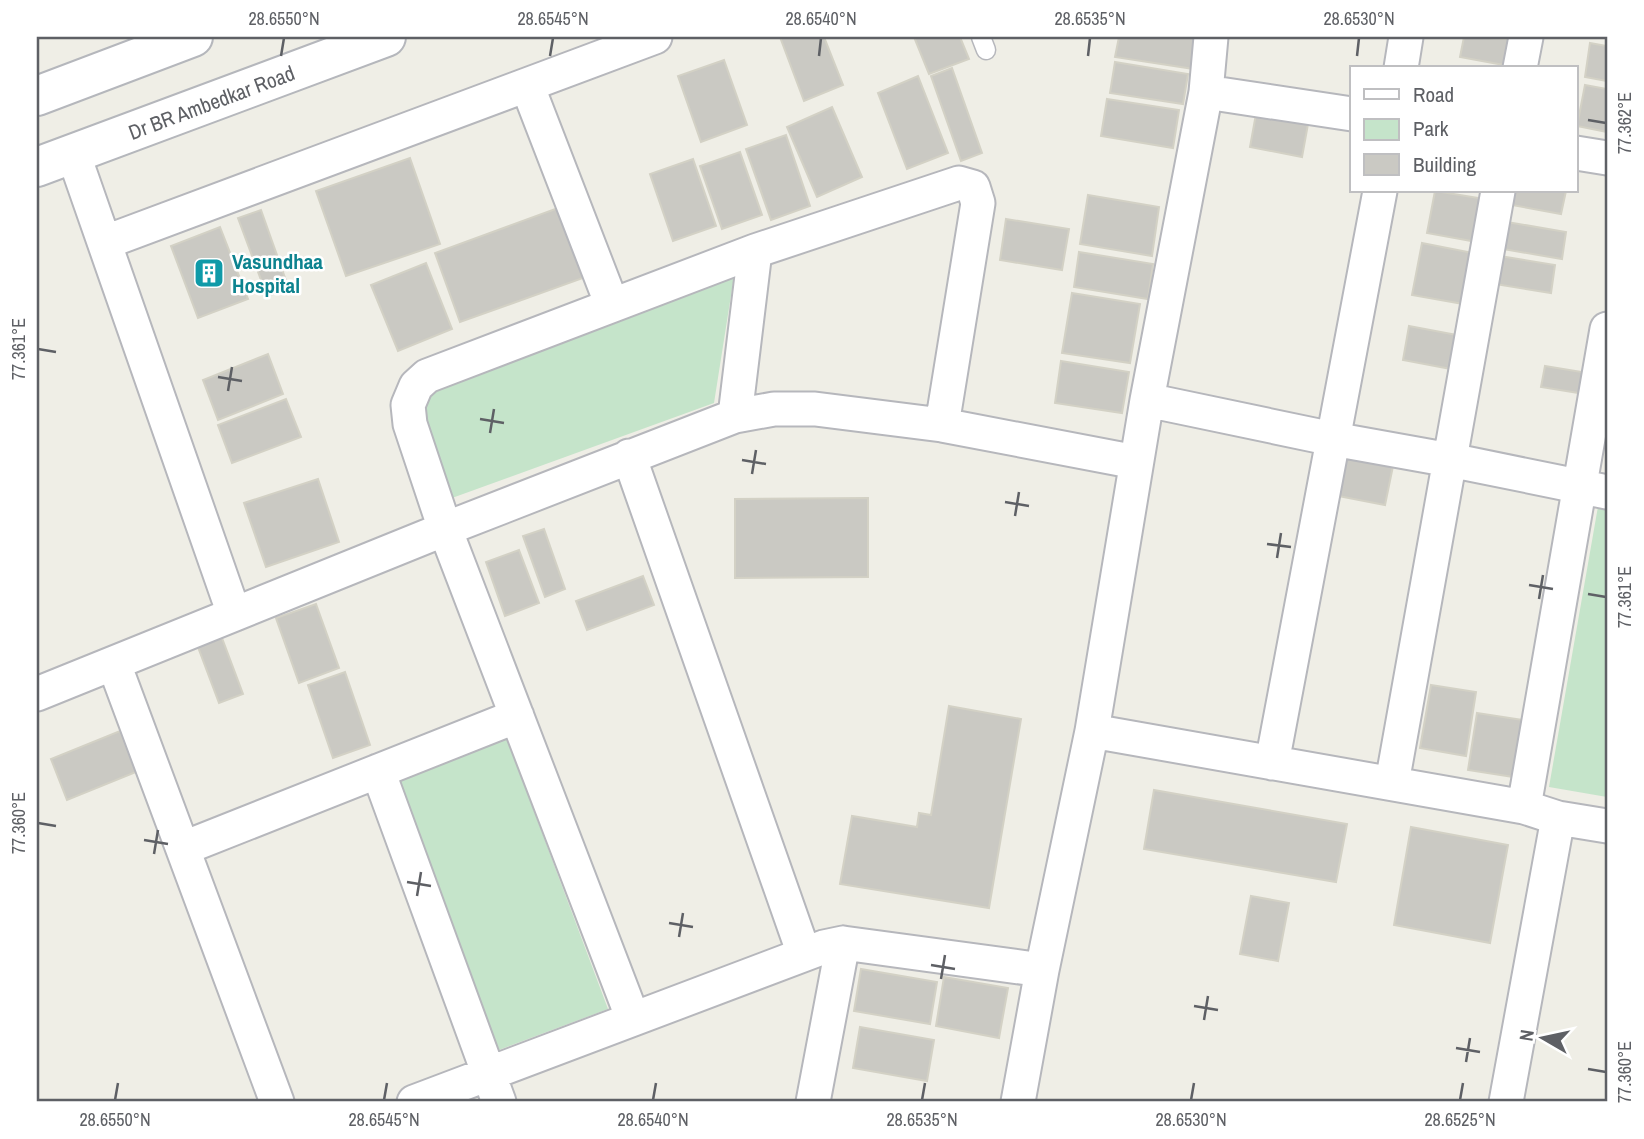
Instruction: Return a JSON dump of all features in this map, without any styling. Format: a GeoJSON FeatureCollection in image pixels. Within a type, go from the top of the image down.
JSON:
{"type":"FeatureCollection","features":[{"type":"Feature","properties":{"kind":"street"},"geometry":{"type":"LineString","coordinates":[[38,92],[193,37]]}},
{"type":"Feature","properties":{"kind":"street","name":"Dr BR Ambedkar Road"},"geometry":{"type":"LineString","coordinates":[[37,167],[386,37]]}},
{"type":"Feature","properties":{"kind":"street"},"geometry":{"type":"LineString","coordinates":[[106,242],[655,37]]}},
{"type":"Feature","properties":{"kind":"street"},"geometry":{"type":"LineString","coordinates":[[1018,1102],[1042,970],[1092,731],[1136,461],[1206,92],[1211,37]]}},
{"type":"Feature","properties":{"kind":"street"},"geometry":{"type":"LineString","coordinates":[[1401,66],[1406,37]]}},
{"type":"Feature","properties":{"kind":"street"},"geometry":{"type":"LineString","coordinates":[[1520,66],[1526,37]]}},
{"type":"Feature","properties":{"kind":"street"},"geometry":{"type":"LineString","coordinates":[[527,85],[612,305]]}},
{"type":"Feature","properties":{"kind":"street"},"geometry":{"type":"LineString","coordinates":[[1206,92],[1350,114]]}},
{"type":"Feature","properties":{"kind":"street"},"geometry":{"type":"LineString","coordinates":[[73,153],[234,614]]}},
{"type":"Feature","properties":{"kind":"street"},"geometry":{"type":"LineString","coordinates":[[1578,153],[1607,158]]}},
{"type":"Feature","properties":{"kind":"street"},"geometry":{"type":"LineString","coordinates":[[633,1019],[445,529],[410,424],[408,405],[416,386],[427,376],[755,251],[959,183],[973,187],[978,203],[942,425]]}},
{"type":"Feature","properties":{"kind":"street"},"geometry":{"type":"LineString","coordinates":[[1272,762],[1380,192]]}},
{"type":"Feature","properties":{"kind":"street"},"geometry":{"type":"LineString","coordinates":[[1392,783],[1498,192]]}},
{"type":"Feature","properties":{"kind":"street"},"geometry":{"type":"LineString","coordinates":[[735,416],[755,251]]}},
{"type":"Feature","properties":{"kind":"street"},"geometry":{"type":"LineString","coordinates":[[1524,807],[1594,489],[1607,329]]}},
{"type":"Feature","properties":{"kind":"street"},"geometry":{"type":"LineString","coordinates":[[1147,400],[1594,489]]}},
{"type":"Feature","properties":{"kind":"street"},"geometry":{"type":"LineString","coordinates":[[37,694],[445,529],[735,416],[774,409],[815,409],[942,425],[1136,461]]}},
{"type":"Feature","properties":{"kind":"street"},"geometry":{"type":"LineString","coordinates":[[629,456],[804,954]]}},
{"type":"Feature","properties":{"kind":"street"},"geometry":{"type":"LineString","coordinates":[[114,664],[277,1102]]}},
{"type":"Feature","properties":{"kind":"street"},"geometry":{"type":"LineString","coordinates":[[184,848],[517,716]]}},
{"type":"Feature","properties":{"kind":"street"},"geometry":{"type":"LineString","coordinates":[[1092,731],[1524,807],[1558,818],[1607,826]]}},
{"type":"Feature","properties":{"kind":"street"},"geometry":{"type":"LineString","coordinates":[[379,771],[494,1088]]}},
{"type":"Feature","properties":{"kind":"street"},"geometry":{"type":"LineString","coordinates":[[1506,1102],[1558,818]]}},
{"type":"Feature","properties":{"kind":"street"},"geometry":{"type":"LineString","coordinates":[[813,1102],[843,943]]}},
{"type":"Feature","properties":{"kind":"street"},"geometry":{"type":"LineString","coordinates":[[414,1102],[494,1088],[633,1019],[804,954],[843,943],[1042,970]]}},
{"type":"Feature","properties":{"kind":"green space"},"geometry":{"type":"Polygon","coordinates":[[[735,270],[714,403],[452,498],[413,393],[735,270]]]}},
{"type":"Feature","properties":{"kind":"green space"},"geometry":{"type":"Polygon","coordinates":[[[1600,495],[1607,496],[1607,797],[1549,787],[1600,495]]]}},
{"type":"Feature","properties":{"kind":"green space"},"geometry":{"type":"Polygon","coordinates":[[[507,739],[608,1009],[496,1051],[396,782],[507,739]]]}},
{"type":"Feature","properties":{"kind":"building"},"geometry":{"type":"Polygon","coordinates":[[[780,37],[824,37],[843,85],[804,101],[780,37]]]}},
{"type":"Feature","properties":{"kind":"building"},"geometry":{"type":"Polygon","coordinates":[[[914,37],[960,37],[969,59],[929,74],[914,37]]]}},
{"type":"Feature","properties":{"kind":"building"},"geometry":{"type":"Polygon","coordinates":[[[1119,37],[1199,37],[1194,69],[1115,57],[1119,37]]]}},
{"type":"Feature","properties":{"kind":"building"},"geometry":{"type":"Polygon","coordinates":[[[1464,37],[1509,39],[1504,65],[1460,57],[1464,37]]]}},
{"type":"Feature","properties":{"kind":"building"},"geometry":{"type":"Polygon","coordinates":[[[1590,43],[1607,46],[1607,81],[1585,77],[1590,43]]]}},
{"type":"Feature","properties":{"kind":"building"},"geometry":{"type":"Polygon","coordinates":[[[724,60],[747,125],[701,142],[678,76],[724,60]]]}},
{"type":"Feature","properties":{"kind":"building"},"geometry":{"type":"Polygon","coordinates":[[[1115,62],[1188,74],[1183,104],[1110,93],[1115,62]]]}},
{"type":"Feature","properties":{"kind":"building"},"geometry":{"type":"Polygon","coordinates":[[[952,68],[982,153],[961,161],[931,76],[952,68]]]}},
{"type":"Feature","properties":{"kind":"building"},"geometry":{"type":"Polygon","coordinates":[[[918,76],[948,153],[907,169],[878,93],[918,76]]]}},
{"type":"Feature","properties":{"kind":"building"},"geometry":{"type":"Polygon","coordinates":[[[1585,85],[1607,89],[1607,132],[1578,126],[1585,85]]]}},
{"type":"Feature","properties":{"kind":"building"},"geometry":{"type":"Polygon","coordinates":[[[1107,99],[1179,110],[1173,148],[1101,136],[1107,99]]]}},
{"type":"Feature","properties":{"kind":"building"},"geometry":{"type":"Polygon","coordinates":[[[1258,103],[1310,113],[1302,157],[1250,147],[1258,103]]]}},
{"type":"Feature","properties":{"kind":"building"},"geometry":{"type":"Polygon","coordinates":[[[832,107],[862,177],[817,197],[787,127],[832,107]]]}},
{"type":"Feature","properties":{"kind":"building"},"geometry":{"type":"Polygon","coordinates":[[[786,135],[810,206],[771,220],[746,149],[786,135]]]}},
{"type":"Feature","properties":{"kind":"building"},"geometry":{"type":"Polygon","coordinates":[[[740,152],[762,215],[722,229],[700,166],[740,152]]]}},
{"type":"Feature","properties":{"kind":"building"},"geometry":{"type":"Polygon","coordinates":[[[410,158],[440,244],[346,276],[316,191],[410,158]]]}},
{"type":"Feature","properties":{"kind":"building"},"geometry":{"type":"Polygon","coordinates":[[[693,159],[716,226],[673,241],[650,174],[693,159]]]}},
{"type":"Feature","properties":{"kind":"building"},"geometry":{"type":"Polygon","coordinates":[[[1435,192],[1485,199],[1477,242],[1427,233],[1435,192]]]}},
{"type":"Feature","properties":{"kind":"building"},"geometry":{"type":"Polygon","coordinates":[[[1515,192],[1566,192],[1561,214],[1512,205],[1515,192]]]}},
{"type":"Feature","properties":{"kind":"building"},"geometry":{"type":"Polygon","coordinates":[[[1088,195],[1159,207],[1152,256],[1080,244],[1088,195]]]}},
{"type":"Feature","properties":{"kind":"building"},"geometry":{"type":"Polygon","coordinates":[[[558,208],[583,278],[460,322],[435,253],[558,208]]]}},
{"type":"Feature","properties":{"kind":"building"},"geometry":{"type":"Polygon","coordinates":[[[261,210],[289,289],[267,296],[238,218],[261,210]]]}},
{"type":"Feature","properties":{"kind":"building"},"geometry":{"type":"Polygon","coordinates":[[[1006,219],[1069,229],[1062,270],[1000,260],[1006,219]]]}},
{"type":"Feature","properties":{"kind":"building"},"geometry":{"type":"Polygon","coordinates":[[[1507,222],[1566,232],[1562,259],[1503,249],[1507,222]]]}},
{"type":"Feature","properties":{"kind":"building","name":"Vasundhaa Hospital"},"geometry":{"type":"Polygon","coordinates":[[[220,227],[248,299],[198,318],[171,246],[220,227]]]}},
{"type":"Feature","properties":{"kind":"building"},"geometry":{"type":"Polygon","coordinates":[[[1422,243],[1478,254],[1469,305],[1412,295],[1422,243]]]}},
{"type":"Feature","properties":{"kind":"building"},"geometry":{"type":"Polygon","coordinates":[[[1079,252],[1153,264],[1148,299],[1074,287],[1079,252]]]}},
{"type":"Feature","properties":{"kind":"building"},"geometry":{"type":"Polygon","coordinates":[[[1500,256],[1555,265],[1551,293],[1495,284],[1500,256]]]}},
{"type":"Feature","properties":{"kind":"building"},"geometry":{"type":"Polygon","coordinates":[[[426,263],[452,329],[398,351],[371,285],[426,263]]]}},
{"type":"Feature","properties":{"kind":"building"},"geometry":{"type":"Polygon","coordinates":[[[1072,293],[1140,304],[1130,363],[1062,353],[1072,293]]]}},
{"type":"Feature","properties":{"kind":"building"},"geometry":{"type":"Polygon","coordinates":[[[1409,326],[1457,335],[1451,369],[1403,360],[1409,326]]]}},
{"type":"Feature","properties":{"kind":"building"},"geometry":{"type":"Polygon","coordinates":[[[268,354],[283,394],[218,420],[203,380],[268,354]]]}},
{"type":"Feature","properties":{"kind":"building"},"geometry":{"type":"Polygon","coordinates":[[[1061,361],[1129,372],[1122,413],[1055,403],[1061,361]]]}},
{"type":"Feature","properties":{"kind":"building"},"geometry":{"type":"Polygon","coordinates":[[[1545,366],[1594,374],[1591,395],[1541,387],[1545,366]]]}},
{"type":"Feature","properties":{"kind":"building"},"geometry":{"type":"Polygon","coordinates":[[[286,399],[301,437],[232,463],[218,425],[286,399]]]}},
{"type":"Feature","properties":{"kind":"building"},"geometry":{"type":"Polygon","coordinates":[[[1340,456],[1393,466],[1385,505],[1333,495],[1340,456]]]}},
{"type":"Feature","properties":{"kind":"building"},"geometry":{"type":"Polygon","coordinates":[[[318,479],[339,542],[266,567],[244,503],[318,479]]]}},
{"type":"Feature","properties":{"kind":"building"},"geometry":{"type":"Polygon","coordinates":[[[868,498],[868,577],[735,578],[735,499],[868,498]]]}},
{"type":"Feature","properties":{"kind":"building"},"geometry":{"type":"Polygon","coordinates":[[[544,529],[565,589],[545,597],[523,536],[544,529]]]}},
{"type":"Feature","properties":{"kind":"building"},"geometry":{"type":"Polygon","coordinates":[[[519,550],[539,603],[505,616],[486,562],[519,550]]]}},
{"type":"Feature","properties":{"kind":"building"},"geometry":{"type":"Polygon","coordinates":[[[643,576],[654,605],[587,630],[576,601],[643,576]]]}},
{"type":"Feature","properties":{"kind":"building"},"geometry":{"type":"Polygon","coordinates":[[[316,604],[339,668],[299,683],[276,618],[316,604]]]}},
{"type":"Feature","properties":{"kind":"building"},"geometry":{"type":"Polygon","coordinates":[[[222,638],[243,694],[219,703],[198,647],[222,638]]]}},
{"type":"Feature","properties":{"kind":"building"},"geometry":{"type":"Polygon","coordinates":[[[345,672],[370,745],[333,758],[308,685],[345,672]]]}},
{"type":"Feature","properties":{"kind":"building"},"geometry":{"type":"Polygon","coordinates":[[[1431,685],[1476,692],[1466,756],[1420,748],[1431,685]]]}},
{"type":"Feature","properties":{"kind":"building"},"geometry":{"type":"Polygon","coordinates":[[[949,706],[1021,719],[989,908],[840,884],[852,816],[917,827],[919,813],[931,815],[949,706]]]}},
{"type":"Feature","properties":{"kind":"building"},"geometry":{"type":"Polygon","coordinates":[[[1477,713],[1529,721],[1520,778],[1468,770],[1477,713]]]}},
{"type":"Feature","properties":{"kind":"building"},"geometry":{"type":"Polygon","coordinates":[[[120,731],[136,772],[67,800],[51,759],[120,731]]]}},
{"type":"Feature","properties":{"kind":"building"},"geometry":{"type":"Polygon","coordinates":[[[1154,790],[1347,824],[1336,882],[1144,849],[1154,790]]]}},
{"type":"Feature","properties":{"kind":"building"},"geometry":{"type":"Polygon","coordinates":[[[1411,827],[1508,845],[1490,943],[1394,925],[1411,827]]]}},
{"type":"Feature","properties":{"kind":"building"},"geometry":{"type":"Polygon","coordinates":[[[1251,896],[1289,903],[1278,961],[1240,954],[1251,896]]]}},
{"type":"Feature","properties":{"kind":"building"},"geometry":{"type":"Polygon","coordinates":[[[861,969],[937,982],[930,1024],[854,1011],[861,969]]]}},
{"type":"Feature","properties":{"kind":"building"},"geometry":{"type":"Polygon","coordinates":[[[944,977],[1008,988],[999,1038],[936,1026],[944,977]]]}},
{"type":"Feature","properties":{"kind":"building"},"geometry":{"type":"Polygon","coordinates":[[[860,1027],[934,1040],[927,1081],[853,1068],[860,1027]]]}},
{"type":"Feature","properties":{"kind":"place","name":"Vasundhaa Hospital"},"geometry":{"type":"Point","coordinates":[209,273]}}]}
